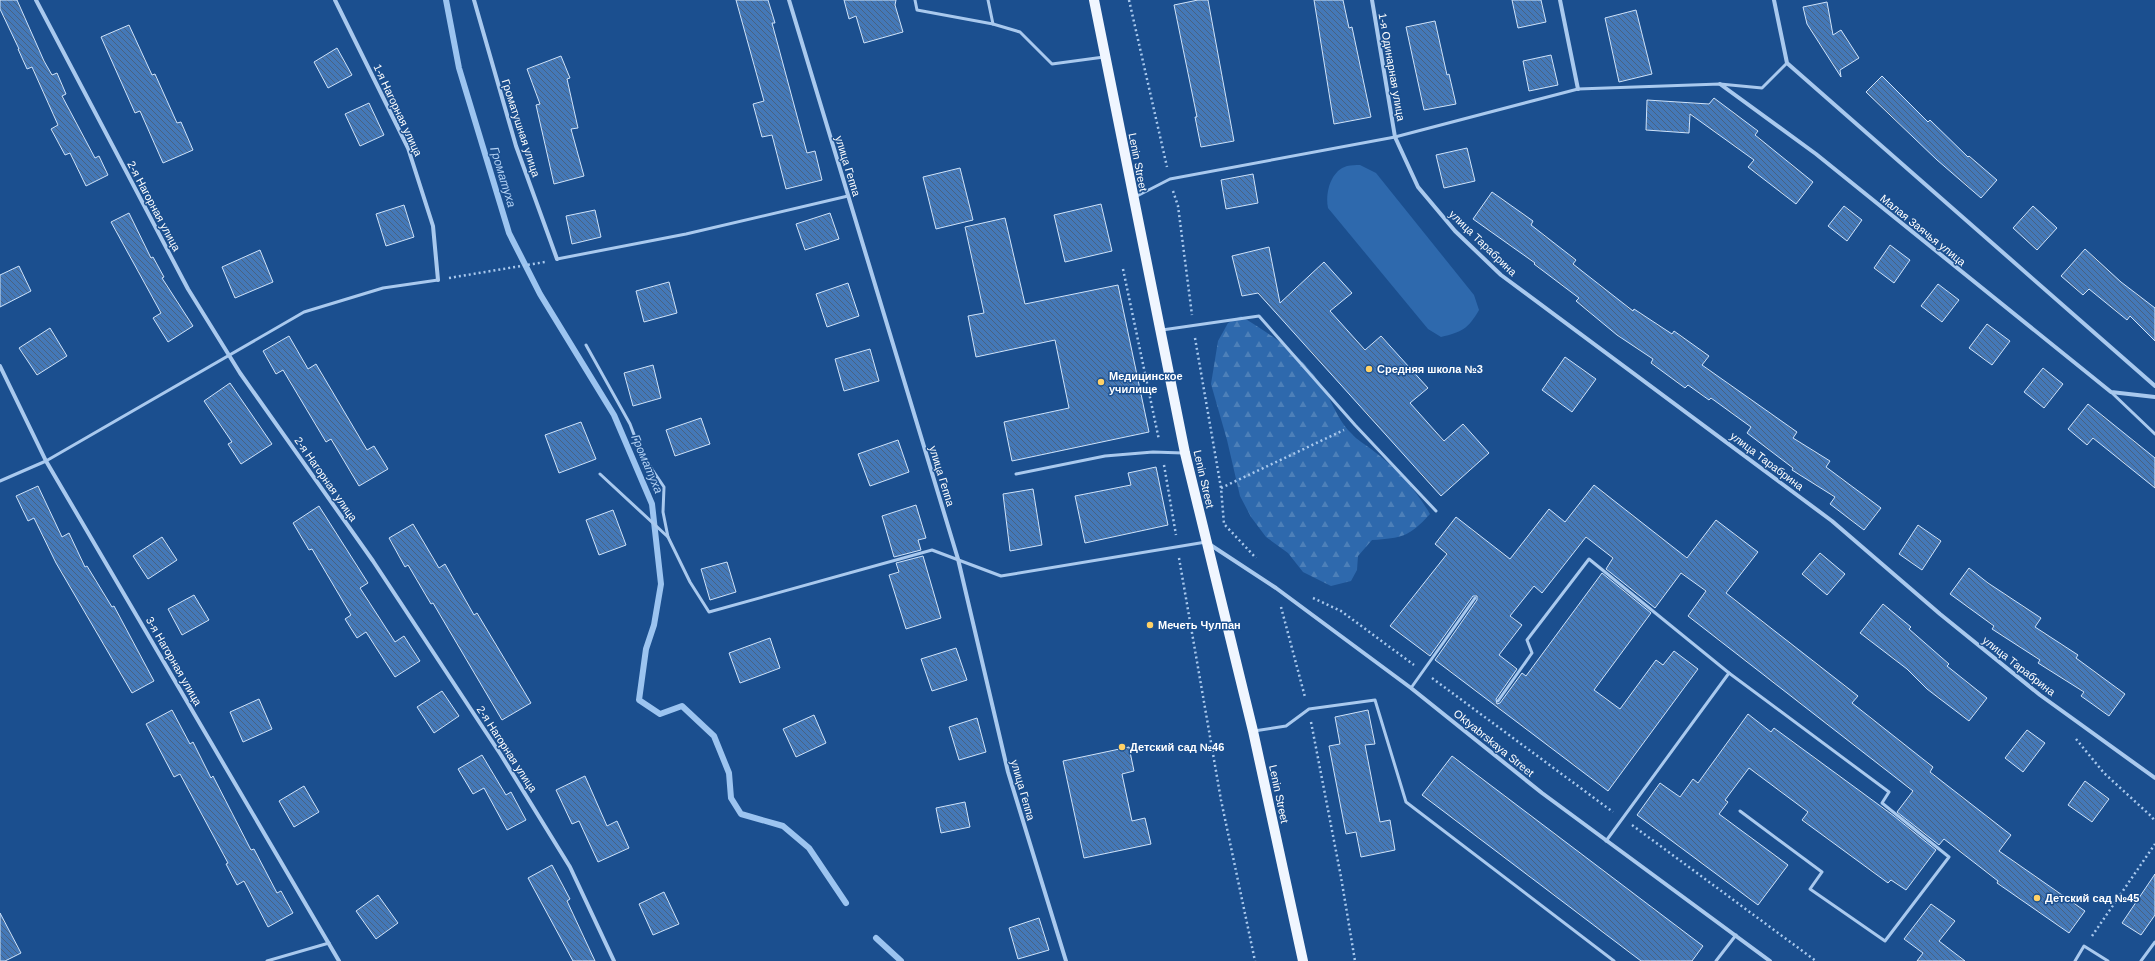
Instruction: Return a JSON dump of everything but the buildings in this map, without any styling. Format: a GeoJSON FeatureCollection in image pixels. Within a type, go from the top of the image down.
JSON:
{"type":"FeatureCollection","features":[{"type":"Feature","properties":{"kind":"main road","name":"Lenin Street"},"geometry":{"type":"LineString","coordinates":[[1094,0],[1185,453],[1253,731],[1303,961]]}},
{"type":"Feature","properties":{"kind":"street","name":"2-я Нагорная улица"},"geometry":{"type":"LineString","coordinates":[[36,0],[188,289],[229,356],[373,561],[501,755],[570,868],[614,961]]}},
{"type":"Feature","properties":{"kind":"street","name":"1-я Нагорная улица"},"geometry":{"type":"LineString","coordinates":[[335,0],[408,148],[433,226],[438,280]]}},
{"type":"Feature","properties":{"kind":"street","name":"Громатушная улица"},"geometry":{"type":"LineString","coordinates":[[474,0],[516,146],[557,259]]}},
{"type":"Feature","properties":{"kind":"street","name":"улица Геппа"},"geometry":{"type":"LineString","coordinates":[[789,0],[958,559],[1008,772],[1066,961]]}},
{"type":"Feature","properties":{"kind":"street","name":"1-я Одинарная улица"},"geometry":{"type":"LineString","coordinates":[[1372,0],[1395,137]]}},
{"type":"Feature","properties":{"kind":"street"},"geometry":{"type":"LineString","coordinates":[[1560,0],[1578,89]]}},
{"type":"Feature","properties":{"kind":"street"},"geometry":{"type":"LineString","coordinates":[[1774,0],[1787,63],[2155,386]]}},
{"type":"Feature","properties":{"kind":"street","name":"Малая Заячья улица"},"geometry":{"type":"LineString","coordinates":[[1720,84],[1816,154],[2111,392]]}},
{"type":"Feature","properties":{"kind":"street","name":"улица Тарабрина"},"geometry":{"type":"LineString","coordinates":[[1395,137],[1418,187],[1455,231],[1501,275],[1832,521],[1940,614],[2040,695],[2155,778]]}},
{"type":"Feature","properties":{"kind":"street","name":"3-я Нагорная улица"},"geometry":{"type":"LineString","coordinates":[[0,366],[46,461],[339,961]]}},
{"type":"Feature","properties":{"kind":"street"},"geometry":{"type":"LineString","coordinates":[[2111,392],[2155,397]]}},
{"type":"Feature","properties":{"kind":"street","name":"Oktyabrskaya Street"},"geometry":{"type":"LineString","coordinates":[[1206,542],[1276,588],[1411,688],[1542,793],[1770,961]]}},
{"type":"Feature","properties":{"kind":"lane"},"geometry":{"type":"LineString","coordinates":[[914,0],[918,10],[993,24],[1020,32],[1052,64],[1105,57]]}},
{"type":"Feature","properties":{"kind":"lane"},"geometry":{"type":"LineString","coordinates":[[988,0],[993,24]]}},
{"type":"Feature","properties":{"kind":"lane"},"geometry":{"type":"LineString","coordinates":[[1133,198],[1170,179],[1395,137],[1578,89],[1720,84],[1762,88],[1787,63]]}},
{"type":"Feature","properties":{"kind":"lane"},"geometry":{"type":"LineString","coordinates":[[557,259],[686,234],[848,196]]}},
{"type":"Feature","properties":{"kind":"lane"},"geometry":{"type":"LineString","coordinates":[[0,480],[46,461],[304,312],[383,288],[438,280]]}},
{"type":"Feature","properties":{"kind":"lane"},"geometry":{"type":"LineString","coordinates":[[1160,330],[1259,316],[1355,424],[1436,511]]}},
{"type":"Feature","properties":{"kind":"lane"},"geometry":{"type":"LineString","coordinates":[[586,345],[630,424],[641,453],[664,487],[663,512],[668,537],[690,582],[709,612],[932,550],[1002,576],[1206,542]]}},
{"type":"Feature","properties":{"kind":"lane","name":"Малая Заячья улица"},"geometry":{"type":"LineString","coordinates":[[2111,392],[2155,434]]}},
{"type":"Feature","properties":{"kind":"lane"},"geometry":{"type":"LineString","coordinates":[[1016,474],[1105,456],[1185,453]]}},
{"type":"Feature","properties":{"kind":"lane"},"geometry":{"type":"LineString","coordinates":[[600,474],[668,537]]}},
{"type":"Feature","properties":{"kind":"lane"},"geometry":{"type":"LineString","coordinates":[[1498,701],[1532,653],[1527,640],[1589,559],[1729,673],[1889,792],[1882,803],[1949,857],[1885,941],[1810,890],[1822,872],[1740,811]]}},
{"type":"Feature","properties":{"kind":"lane"},"geometry":{"type":"LineString","coordinates":[[1411,688],[1475,598]]}},
{"type":"Feature","properties":{"kind":"lane"},"geometry":{"type":"LineString","coordinates":[[1606,841],[1621,818],[1729,673]]}},
{"type":"Feature","properties":{"kind":"lane"},"geometry":{"type":"LineString","coordinates":[[1253,731],[1286,726],[1309,709],[1375,700],[1406,802],[1614,961]]}},
{"type":"Feature","properties":{"kind":"lane"},"geometry":{"type":"LineString","coordinates":[[1716,961],[1736,935]]}},
{"type":"Feature","properties":{"kind":"lane"},"geometry":{"type":"LineString","coordinates":[[2141,961],[2155,942]]}},
{"type":"Feature","properties":{"kind":"lane"},"geometry":{"type":"LineString","coordinates":[[267,961],[329,943]]}},
{"type":"Feature","properties":{"kind":"lane"},"geometry":{"type":"LineString","coordinates":[[2075,961],[2084,946],[2108,961]]}},
{"type":"Feature","properties":{"kind":"path"},"geometry":{"type":"LineString","coordinates":[[1129,0],[1170,179],[1178,206],[1193,326],[1221,488],[1224,524],[1261,563]]}},
{"type":"Feature","properties":{"kind":"path"},"geometry":{"type":"LineString","coordinates":[[438,280],[506,270],[557,259]]}},
{"type":"Feature","properties":{"kind":"path"},"geometry":{"type":"LineString","coordinates":[[1123,269],[1162,453],[1222,800],[1255,961]]}},
{"type":"Feature","properties":{"kind":"path"},"geometry":{"type":"LineString","coordinates":[[1221,488],[1355,424]]}},
{"type":"Feature","properties":{"kind":"path"},"geometry":{"type":"LineString","coordinates":[[1276,588],[1309,709],[1341,877],[1355,961]]}},
{"type":"Feature","properties":{"kind":"path"},"geometry":{"type":"LineString","coordinates":[[1312,597],[1341,611],[1816,961]]}},
{"type":"Feature","properties":{"kind":"path"},"geometry":{"type":"LineString","coordinates":[[2074,737],[2104,773],[2152,817],[2155,822]]}},
{"type":"Feature","properties":{"kind":"path"},"geometry":{"type":"LineString","coordinates":[[2084,946],[2155,844]]}},
{"type":"Feature","properties":{"kind":"green space"},"geometry":{"type":"Polygon","coordinates":[[[1360,165],[1376,173],[1474,295],[1479,310],[1468,326],[1464,329],[1441,337],[1428,329],[1328,208],[1328,190],[1336,173],[1347,166],[1360,165]]]}},
{"type":"Feature","properties":{"kind":"green space"},"geometry":{"type":"Polygon","coordinates":[[[1241,316],[1279,341],[1310,370],[1328,396],[1341,421],[1348,430],[1396,471],[1418,495],[1430,514],[1423,522],[1404,535],[1372,540],[1358,556],[1357,570],[1351,581],[1331,586],[1303,572],[1288,553],[1266,537],[1251,517],[1240,496],[1227,440],[1211,384],[1218,341],[1228,323],[1241,316]]]}},
{"type":"Feature","properties":{"kind":"waterway","name":"Громатуха"},"geometry":{"type":"LineString","coordinates":[[446,0],[459,68],[509,233],[540,294],[614,415],[652,504],[661,584],[654,625],[646,649],[639,700],[660,714],[682,706],[714,736],[729,773],[731,798],[741,814],[783,826],[809,848],[846,903]]}},
{"type":"Feature","properties":{"kind":"waterway","name":"Громатуха"},"geometry":{"type":"LineString","coordinates":[[876,938],[901,961]]}},
{"type":"Feature","properties":{"kind":"place","name":"Средняя школа №3"},"geometry":{"type":"Point","coordinates":[1369,369]}},
{"type":"Feature","properties":{"kind":"place","name":"Медицинское училище"},"geometry":{"type":"Point","coordinates":[1101,382]}},
{"type":"Feature","properties":{"kind":"place","name":"Мечеть Чулпан"},"geometry":{"type":"Point","coordinates":[1150,625]}},
{"type":"Feature","properties":{"kind":"place","name":"Детский сад №46"},"geometry":{"type":"Point","coordinates":[1122,747]}},
{"type":"Feature","properties":{"kind":"place","name":"Детский сад №45"},"geometry":{"type":"Point","coordinates":[2037,898]}}]}
